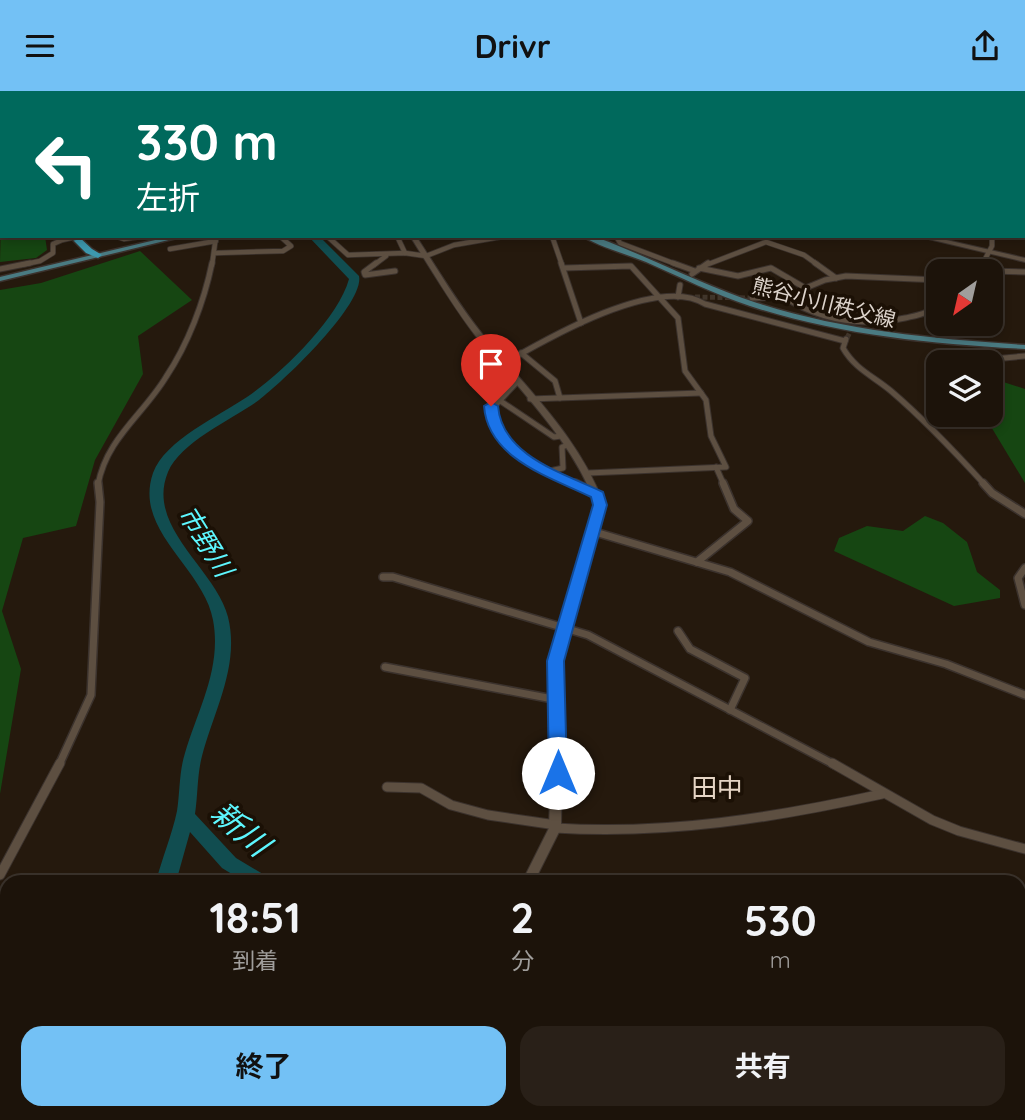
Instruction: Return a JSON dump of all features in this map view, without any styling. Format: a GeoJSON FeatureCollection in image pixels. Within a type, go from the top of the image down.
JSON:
{"type":"FeatureCollection","features":[{"type":"Feature","properties":{"kind":"highway"},"geometry":{"type":"LineString","coordinates":[[75,238],[89,251],[98,255]]}},
{"type":"Feature","properties":{"kind":"highway"},"geometry":{"type":"LineString","coordinates":[[83,238],[98,255]]}},
{"type":"Feature","properties":{"kind":"main road"},"geometry":{"type":"LineString","coordinates":[[4,278],[172,238]]}},
{"type":"Feature","properties":{"kind":"main road"},"geometry":{"type":"LineString","coordinates":[[414,238],[458,307],[588,473],[600,505],[595,532],[555,661],[558,700],[555,826],[531,875]]}},
{"type":"Feature","properties":{"kind":"main road","name":"熊谷小川秩父線"},"geometry":{"type":"LineString","coordinates":[[591,238],[648,258],[732,297],[816,322],[899,338],[1025,347]]}},
{"type":"Feature","properties":{"kind":"main road"},"geometry":{"type":"LineString","coordinates":[[929,238],[1025,260]]}},
{"type":"Feature","properties":{"kind":"street"},"geometry":{"type":"LineString","coordinates":[[4,278],[1,269],[47,259],[53,253],[53,244],[72,238]]}},
{"type":"Feature","properties":{"kind":"street"},"geometry":{"type":"LineString","coordinates":[[0,875],[65,754],[92,695],[100,502],[96,490],[101,464],[167,376],[210,278],[216,253],[216,238],[170,249]]}},
{"type":"Feature","properties":{"kind":"street"},"geometry":{"type":"LineString","coordinates":[[216,253],[283,251],[291,246],[282,238]]}},
{"type":"Feature","properties":{"kind":"street"},"geometry":{"type":"LineString","coordinates":[[329,238],[348,255],[405,253],[426,256],[453,245],[494,238]]}},
{"type":"Feature","properties":{"kind":"street"},"geometry":{"type":"LineString","coordinates":[[398,238],[405,253]]}},
{"type":"Feature","properties":{"kind":"street"},"geometry":{"type":"LineString","coordinates":[[553,238],[581,323]]}},
{"type":"Feature","properties":{"kind":"street"},"geometry":{"type":"LineString","coordinates":[[618,238],[620,243],[695,271],[738,276],[771,268],[807,289]]}},
{"type":"Feature","properties":{"kind":"street"},"geometry":{"type":"LineString","coordinates":[[985,259],[992,238]]}},
{"type":"Feature","properties":{"kind":"street"},"geometry":{"type":"LineString","coordinates":[[695,271],[765,239],[804,255],[836,278]]}},
{"type":"Feature","properties":{"kind":"street"},"geometry":{"type":"LineString","coordinates":[[387,255],[364,272],[365,275],[395,271]]}},
{"type":"Feature","properties":{"kind":"street"},"geometry":{"type":"LineString","coordinates":[[564,268],[627,264],[677,319],[685,371],[706,400],[711,436],[726,467],[588,473]]}},
{"type":"Feature","properties":{"kind":"street"},"geometry":{"type":"LineString","coordinates":[[1003,271],[1025,272]]}},
{"type":"Feature","properties":{"kind":"street"},"geometry":{"type":"LineString","coordinates":[[752,298],[784,297],[836,278],[926,280]]}},
{"type":"Feature","properties":{"kind":"street"},"geometry":{"type":"LineString","coordinates":[[678,297],[677,289],[680,285]]}},
{"type":"Feature","properties":{"kind":"street"},"geometry":{"type":"LineString","coordinates":[[503,364],[581,323],[660,299],[678,297],[695,297],[705,304],[846,339],[843,348],[853,365],[913,409],[992,493],[1025,513]]}},
{"type":"Feature","properties":{"kind":"street"},"geometry":{"type":"LineString","coordinates":[[784,297],[808,311],[854,324],[888,323],[926,312]]}},
{"type":"Feature","properties":{"kind":"street"},"geometry":{"type":"LineString","coordinates":[[521,353],[555,381],[559,398]]}},
{"type":"Feature","properties":{"kind":"street"},"geometry":{"type":"LineString","coordinates":[[1003,358],[1025,356]]}},
{"type":"Feature","properties":{"kind":"street"},"geometry":{"type":"LineString","coordinates":[[517,382],[489,412],[500,436],[517,454],[597,495]]}},
{"type":"Feature","properties":{"kind":"street"},"geometry":{"type":"LineString","coordinates":[[530,399],[701,393]]}},
{"type":"Feature","properties":{"kind":"street"},"geometry":{"type":"LineString","coordinates":[[499,400],[554,437],[561,436]]}},
{"type":"Feature","properties":{"kind":"street"},"geometry":{"type":"LineString","coordinates":[[550,471],[562,468],[562,447],[568,445]]}},
{"type":"Feature","properties":{"kind":"street"},"geometry":{"type":"LineString","coordinates":[[697,562],[748,521],[734,509],[716,467]]}},
{"type":"Feature","properties":{"kind":"street"},"geometry":{"type":"LineString","coordinates":[[595,532],[697,562],[751,582],[869,642],[946,664],[1025,695]]}},
{"type":"Feature","properties":{"kind":"street"},"geometry":{"type":"LineString","coordinates":[[1025,568],[1018,578],[1025,605]]}},
{"type":"Feature","properties":{"kind":"street"},"geometry":{"type":"LineString","coordinates":[[383,577],[393,577],[524,617],[566,626],[774,730],[882,793],[959,831],[1025,849]]}},
{"type":"Feature","properties":{"kind":"street"},"geometry":{"type":"LineString","coordinates":[[678,631],[685,645],[693,652],[745,678],[730,709]]}},
{"type":"Feature","properties":{"kind":"street"},"geometry":{"type":"LineString","coordinates":[[385,667],[558,700]]}},
{"type":"Feature","properties":{"kind":"street"},"geometry":{"type":"LineString","coordinates":[[387,787],[421,788],[451,805],[488,815],[555,826],[646,832],[759,820],[882,793]]}},
{"type":"Feature","properties":{"kind":"green space"},"geometry":{"type":"Polygon","coordinates":[[[1,238],[45,238],[47,250],[36,258],[0,262],[1,238]]]}},
{"type":"Feature","properties":{"kind":"green space"},"geometry":{"type":"Polygon","coordinates":[[[140,251],[192,300],[138,336],[143,374],[95,460],[76,526],[23,538],[2,611],[21,669],[0,794],[0,290],[41,283],[140,251]]]}},
{"type":"Feature","properties":{"kind":"green space"},"geometry":{"type":"Polygon","coordinates":[[[1003,382],[1025,389],[1025,483],[991,427],[1003,427],[1003,382]]]}},
{"type":"Feature","properties":{"kind":"green space"},"geometry":{"type":"Polygon","coordinates":[[[925,516],[943,523],[967,542],[977,572],[1000,590],[1000,598],[954,606],[834,551],[839,538],[867,526],[903,531],[925,516]]]}},
{"type":"Feature","properties":{"kind":"waterway","name":"市野川"},"geometry":{"type":"LineString","coordinates":[[185,815],[194,753],[212,704],[223,655],[223,638],[215,600],[169,533],[160,515],[157,496],[160,474],[166,463],[187,442],[254,398],[280,376],[314,342],[343,305],[352,290],[355,278],[315,238]]}},
{"type":"Feature","properties":{"kind":"waterway","name":"市野川"},"geometry":{"type":"LineString","coordinates":[[168,875],[185,815]]}},
{"type":"Feature","properties":{"kind":"waterway","name":"新川"},"geometry":{"type":"LineString","coordinates":[[185,815],[229,863],[249,875]]}},
{"type":"Feature","properties":{"kind":"tunnel"},"geometry":{"type":"LineString","coordinates":[[695,297],[752,298]]}},
{"type":"Feature","properties":{"kind":"tunnel"},"geometry":{"type":"LineString","coordinates":[[847,338],[853,326]]}},
{"type":"Feature","properties":{"kind":"district","name":"田中"},"geometry":{"type":"Point","coordinates":[717,787]}},
{"type":"Feature","properties":{"kind":"route"},"geometry":{"type":"LineString","coordinates":[[491,406],[489,412],[492,423],[508,446],[532,463],[574,481],[597,495],[600,505],[595,532],[555,661],[558,773]]}}]}
